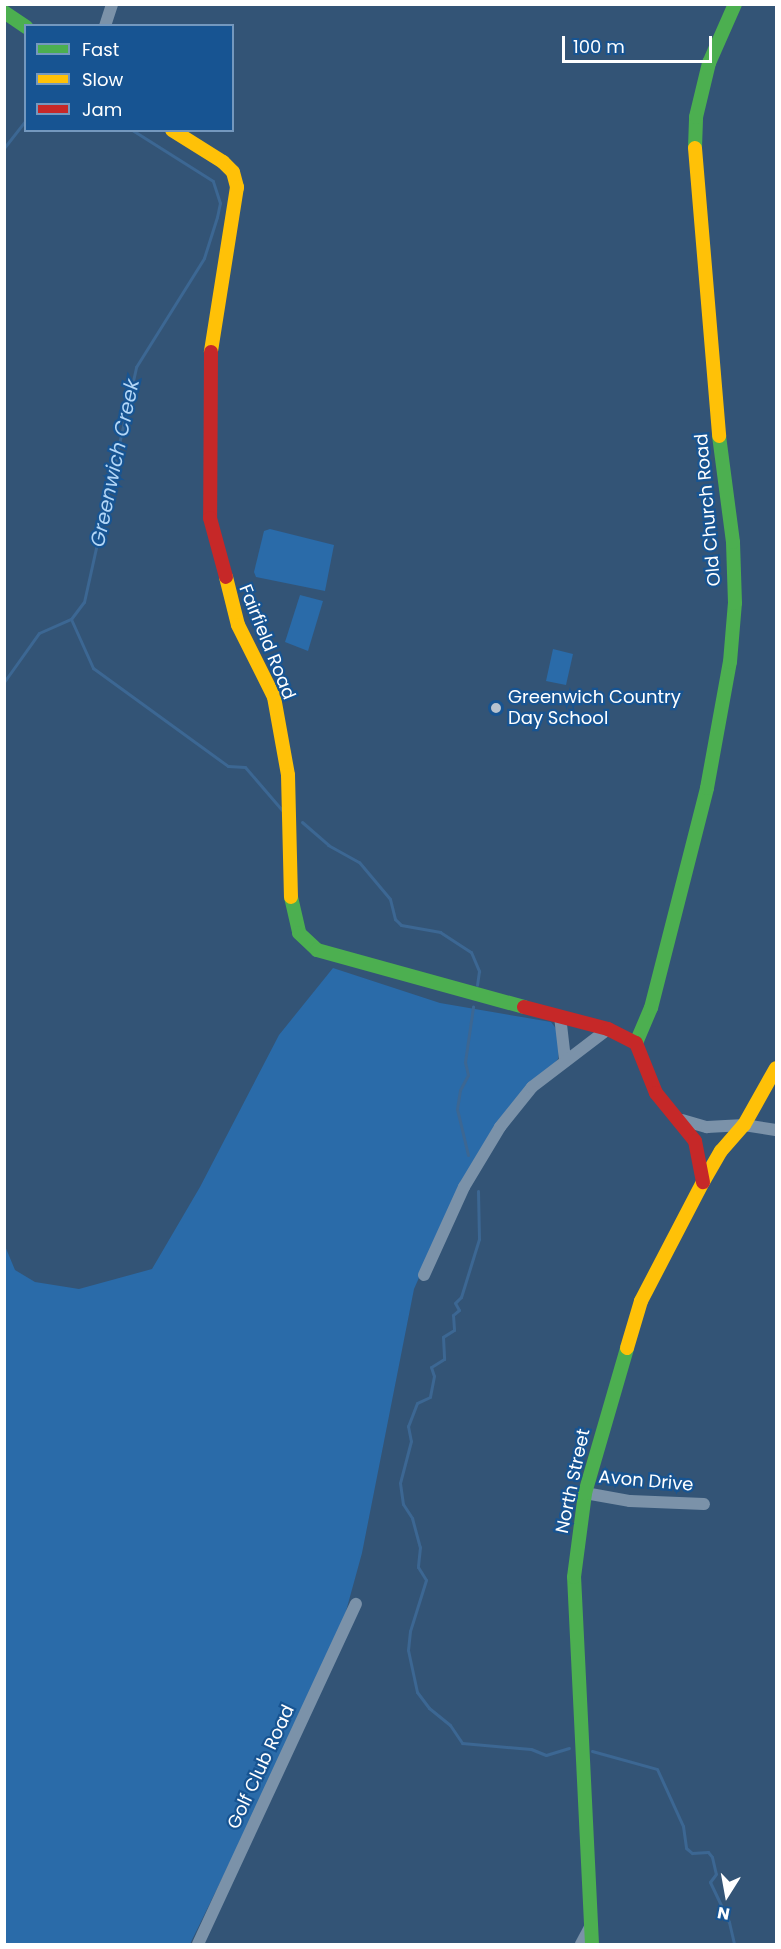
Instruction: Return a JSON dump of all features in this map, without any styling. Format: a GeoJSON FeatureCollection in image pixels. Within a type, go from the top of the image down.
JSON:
{"type":"FeatureCollection","features":[{"type":"Feature","properties":{"kind":"street"},"geometry":{"type":"LineString","coordinates":[[106,24],[112,4]]}},
{"type":"Feature","properties":{"kind":"street","name":"Old Church Road"},"geometry":{"type":"LineString","coordinates":[[636,1043],[651,1008],[707,788],[730,662],[735,603],[733,542],[713,386],[695,142],[696,117],[709,63],[735,4]]}},
{"type":"Feature","properties":{"kind":"street"},"geometry":{"type":"LineString","coordinates":[[4,12],[24,26]]}},
{"type":"Feature","properties":{"kind":"street","name":"Fairfield Road"},"geometry":{"type":"LineString","coordinates":[[175,132],[223,162],[233,172],[237,187],[209,364],[210,518],[238,625],[274,697],[288,776],[291,907],[299,933],[318,950],[339,959],[608,1029],[636,1043]]}},
{"type":"Feature","properties":{"kind":"street"},"geometry":{"type":"LineString","coordinates":[[560,1016],[565,1059]]}},
{"type":"Feature","properties":{"kind":"street"},"geometry":{"type":"LineString","coordinates":[[424,1275],[464,1187],[500,1127],[532,1087],[565,1059],[608,1029]]}},
{"type":"Feature","properties":{"kind":"street"},"geometry":{"type":"LineString","coordinates":[[636,1043],[656,1093],[682,1120],[695,1141],[703,1182]]}},
{"type":"Feature","properties":{"kind":"street","name":"North Street"},"geometry":{"type":"LineString","coordinates":[[592,1944],[574,1623],[574,1578],[585,1493],[640,1301],[721,1151],[744,1125],[777,1068]]}},
{"type":"Feature","properties":{"kind":"street"},"geometry":{"type":"LineString","coordinates":[[682,1120],[707,1127],[744,1125],[777,1130]]}},
{"type":"Feature","properties":{"kind":"street","name":"Avon Drive"},"geometry":{"type":"LineString","coordinates":[[585,1493],[630,1501],[704,1504]]}},
{"type":"Feature","properties":{"kind":"street","name":"Golf Club Road"},"geometry":{"type":"LineString","coordinates":[[198,1944],[356,1604]]}},
{"type":"Feature","properties":{"kind":"street"},"geometry":{"type":"LineString","coordinates":[[580,1944],[591,1926]]}},
{"type":"Feature","properties":{"kind":"shaded area"},"geometry":{"type":"Polygon","coordinates":[[[270,529],[334,545],[325,591],[256,577],[254,572],[264,531],[270,529]]]}},
{"type":"Feature","properties":{"kind":"shaded area"},"geometry":{"type":"Polygon","coordinates":[[[300,595],[323,601],[308,651],[285,642],[300,595]]]}},
{"type":"Feature","properties":{"kind":"shaded area"},"geometry":{"type":"Polygon","coordinates":[[[553,649],[573,654],[566,685],[546,681],[553,649]]]}},
{"type":"Feature","properties":{"kind":"shaded area"},"geometry":{"type":"Polygon","coordinates":[[[333,968],[440,1003],[551,1022],[561,1035],[558,1059],[495,1131],[437,1237],[414,1289],[362,1553],[337,1644],[190,1944],[5,1944],[5,1246],[15,1270],[35,1282],[79,1289],[152,1269],[200,1187],[279,1035],[333,968]]]}},
{"type":"Feature","properties":{"kind":"waterway","name":"Greenwich Creek"},"geometry":{"type":"LineString","coordinates":[[4,148],[24,123]]}},
{"type":"Feature","properties":{"kind":"waterway","name":"Greenwich Creek"},"geometry":{"type":"LineString","coordinates":[[4,682],[39,633],[71,619],[84,602],[136,367],[204,258],[217,217],[220,203],[213,181],[135,132]]}},
{"type":"Feature","properties":{"kind":"waterway"},"geometry":{"type":"LineString","coordinates":[[71,619],[93,668],[228,766],[245,767],[282,810]]}},
{"type":"Feature","properties":{"kind":"waterway"},"geometry":{"type":"LineString","coordinates":[[302,822],[328,845],[359,862],[390,899],[395,919],[401,925],[440,932],[471,952],[479,971],[477,985]]}},
{"type":"Feature","properties":{"kind":"waterway"},"geometry":{"type":"LineString","coordinates":[[468,1155],[457,1109],[460,1090],[468,1075],[465,1062],[473,1007]]}},
{"type":"Feature","properties":{"kind":"waterway"},"geometry":{"type":"LineString","coordinates":[[478,1191],[479,1239],[461,1297],[455,1303],[459,1310],[453,1315],[454,1330],[443,1337],[444,1359],[431,1367],[434,1376],[430,1397],[417,1403],[408,1426],[411,1441],[400,1483],[403,1504],[412,1518],[420,1547],[418,1567],[426,1580],[410,1631],[408,1650],[417,1692],[429,1708],[450,1725],[462,1743],[531,1749],[546,1755],[569,1748]]}},
{"type":"Feature","properties":{"kind":"waterway"},"geometry":{"type":"LineString","coordinates":[[592,1751],[657,1769],[683,1826],[686,1848],[692,1853],[708,1852],[712,1857],[716,1874],[710,1882],[729,1922],[734,1944]]}},
{"type":"Feature","properties":{"kind":"traffic: fast"},"geometry":{"type":"LineString","coordinates":[[695,148],[696,117],[709,63],[735,4]]}},
{"type":"Feature","properties":{"kind":"traffic: fast"},"geometry":{"type":"LineString","coordinates":[[4,12],[24,26]]}},
{"type":"Feature","properties":{"kind":"traffic: fast"},"geometry":{"type":"LineString","coordinates":[[636,1043],[651,1008],[707,788],[730,662],[735,603],[733,542],[719,436]]}},
{"type":"Feature","properties":{"kind":"traffic: fast"},"geometry":{"type":"LineString","coordinates":[[291,897],[299,933],[317,950],[524,1007]]}},
{"type":"Feature","properties":{"kind":"traffic: fast"},"geometry":{"type":"LineString","coordinates":[[592,1944],[574,1577],[585,1493],[627,1348]]}},
{"type":"Feature","properties":{"kind":"traffic: slow"},"geometry":{"type":"LineString","coordinates":[[175,132],[223,162],[233,172],[237,187],[211,352]]}},
{"type":"Feature","properties":{"kind":"traffic: slow"},"geometry":{"type":"LineString","coordinates":[[695,148],[719,436]]}},
{"type":"Feature","properties":{"kind":"traffic: slow"},"geometry":{"type":"LineString","coordinates":[[226,577],[238,625],[274,697],[288,775],[291,897]]}},
{"type":"Feature","properties":{"kind":"traffic: slow"},"geometry":{"type":"LineString","coordinates":[[627,1348],[641,1301],[703,1182],[721,1151],[744,1125],[776,1068]]}},
{"type":"Feature","properties":{"kind":"traffic: jam"},"geometry":{"type":"LineString","coordinates":[[211,352],[210,518],[226,577]]}},
{"type":"Feature","properties":{"kind":"traffic: jam"},"geometry":{"type":"LineString","coordinates":[[524,1007],[608,1029],[636,1043],[656,1093],[695,1141],[703,1182]]}},
{"type":"Feature","properties":{"kind":"place","name":"Greenwich Country Day School"},"geometry":{"type":"Point","coordinates":[496,708]}}]}
